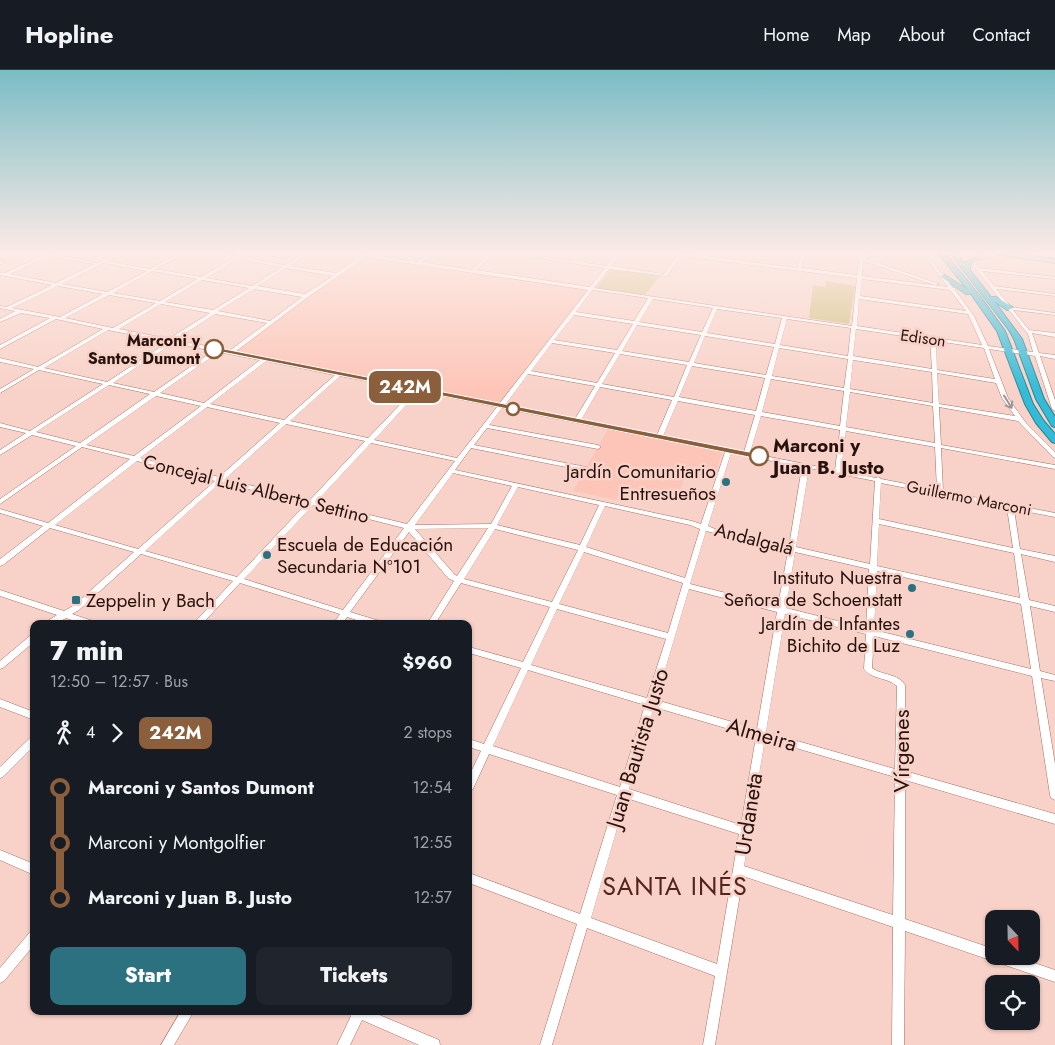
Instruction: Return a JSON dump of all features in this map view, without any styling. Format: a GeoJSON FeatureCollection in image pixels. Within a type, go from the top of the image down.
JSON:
{"type":"FeatureCollection","features":[{"type":"Feature","properties":{"kind":"highway"},"geometry":{"type":"LineString","coordinates":[[980,300],[1001,331],[1029,404],[1039,421],[1055,440]]}},
{"type":"Feature","properties":{"kind":"highway"},"geometry":{"type":"LineString","coordinates":[[990,300],[1006,320],[1023,352],[1040,399],[1055,424]]}},
{"type":"Feature","properties":{"kind":"highway"},"geometry":{"type":"LineString","coordinates":[[997,300],[1010,308]]}},
{"type":"Feature","properties":{"kind":"street"},"geometry":{"type":"LineString","coordinates":[[8,308],[26,300]]}},
{"type":"Feature","properties":{"kind":"street"},"geometry":{"type":"LineString","coordinates":[[0,347],[95,300]]}},
{"type":"Feature","properties":{"kind":"street"},"geometry":{"type":"LineString","coordinates":[[146,300],[270,322]]}},
{"type":"Feature","properties":{"kind":"street"},"geometry":{"type":"LineString","coordinates":[[0,390],[164,300]]}},
{"type":"Feature","properties":{"kind":"street"},"geometry":{"type":"LineString","coordinates":[[0,453],[169,344],[171,340],[234,300]]}},
{"type":"Feature","properties":{"kind":"street"},"geometry":{"type":"LineString","coordinates":[[231,352],[301,300]]}},
{"type":"Feature","properties":{"kind":"street"},"geometry":{"type":"LineString","coordinates":[[339,620],[459,460],[584,300]]}},
{"type":"Feature","properties":{"kind":"street"},"geometry":{"type":"LineString","coordinates":[[576,421],[650,300]]}},
{"type":"Feature","properties":{"kind":"street","name":"Edison"},"geometry":{"type":"LineString","coordinates":[[661,300],[1023,352]]}},
{"type":"Feature","properties":{"kind":"street"},"geometry":{"type":"LineString","coordinates":[[838,472],[858,300]]}},
{"type":"Feature","properties":{"kind":"street"},"geometry":{"type":"LineString","coordinates":[[876,300],[970,313]]}},
{"type":"Feature","properties":{"kind":"street"},"geometry":{"type":"LineString","coordinates":[[960,300],[970,313],[986,347],[997,381],[1005,398],[1020,419],[1055,456]]}},
{"type":"Feature","properties":{"kind":"street"},"geometry":{"type":"LineString","coordinates":[[1003,300],[1028,331],[1055,409]]}},
{"type":"Feature","properties":{"kind":"street","name":"Guillermo Marconi"},"geometry":{"type":"LineString","coordinates":[[0,307],[1055,515]]}},
{"type":"Feature","properties":{"kind":"street"},"geometry":{"type":"LineString","coordinates":[[659,437],[689,364],[715,308]]}},
{"type":"Feature","properties":{"kind":"street"},"geometry":{"type":"LineString","coordinates":[[1010,308],[1055,314]]}},
{"type":"Feature","properties":{"kind":"street"},"geometry":{"type":"LineString","coordinates":[[0,321],[20,311]]}},
{"type":"Feature","properties":{"kind":"street"},"geometry":{"type":"LineString","coordinates":[[573,313],[997,381]]}},
{"type":"Feature","properties":{"kind":"street"},"geometry":{"type":"LineString","coordinates":[[747,454],[786,318]]}},
{"type":"Feature","properties":{"kind":"street"},"geometry":{"type":"LineString","coordinates":[[1028,331],[1055,335]]}},
{"type":"Feature","properties":{"kind":"street"},"geometry":{"type":"LineString","coordinates":[[932,340],[940,492]]}},
{"type":"Feature","properties":{"kind":"street"},"geometry":{"type":"LineString","coordinates":[[551,341],[1020,419]]}},
{"type":"Feature","properties":{"kind":"street"},"geometry":{"type":"LineString","coordinates":[[0,502],[218,350]]}},
{"type":"Feature","properties":{"kind":"street"},"geometry":{"type":"LineString","coordinates":[[1023,352],[1055,357]]}},
{"type":"Feature","properties":{"kind":"street"},"geometry":{"type":"LineString","coordinates":[[0,564],[265,359]]}},
{"type":"Feature","properties":{"kind":"street"},"geometry":{"type":"LineString","coordinates":[[0,360],[459,460]]}},
{"type":"Feature","properties":{"kind":"street"},"geometry":{"type":"LineString","coordinates":[[528,372],[1055,467]]}},
{"type":"Feature","properties":{"kind":"street"},"geometry":{"type":"LineString","coordinates":[[55,620],[76,608],[339,374]]}},
{"type":"Feature","properties":{"kind":"street"},"geometry":{"type":"LineString","coordinates":[[1046,381],[1055,382]]}},
{"type":"Feature","properties":{"kind":"street"},"geometry":{"type":"LineString","coordinates":[[201,620],[417,390]]}},
{"type":"Feature","properties":{"kind":"street","name":"Concejal Luis Alberto Settino"},"geometry":{"type":"LineString","coordinates":[[0,425],[409,527],[493,526],[581,548],[687,583],[782,609],[1055,678]]}},
{"type":"Feature","properties":{"kind":"street"},"geometry":{"type":"LineString","coordinates":[[486,426],[598,447]]}},
{"type":"Feature","properties":{"kind":"street"},"geometry":{"type":"LineString","coordinates":[[470,446],[586,469]]}},
{"type":"Feature","properties":{"kind":"street","name":"Juan Bautista Justo"},"geometry":{"type":"LineString","coordinates":[[546,1045],[704,527],[729,451]]}},
{"type":"Feature","properties":{"kind":"street","name":"Urdaneta"},"geometry":{"type":"LineString","coordinates":[[709,1045],[806,465]]}},
{"type":"Feature","properties":{"kind":"street","name":"Andalgalá"},"geometry":{"type":"LineString","coordinates":[[452,471],[692,522],[713,531],[1055,609]]}},
{"type":"Feature","properties":{"kind":"street","name":"Vírgenes"},"geometry":{"type":"LineString","coordinates":[[878,479],[868,669],[873,674],[897,680],[901,685],[898,1045]]}},
{"type":"Feature","properties":{"kind":"street"},"geometry":{"type":"LineString","coordinates":[[433,620],[493,526],[516,484]]}},
{"type":"Feature","properties":{"kind":"street"},"geometry":{"type":"LineString","coordinates":[[472,779],[603,504]]}},
{"type":"Feature","properties":{"kind":"street"},"geometry":{"type":"LineString","coordinates":[[1010,506],[1055,794]]}},
{"type":"Feature","properties":{"kind":"street"},"geometry":{"type":"LineString","coordinates":[[0,512],[238,580],[367,620]]}},
{"type":"Feature","properties":{"kind":"street"},"geometry":{"type":"LineString","coordinates":[[876,521],[1055,558]]}},
{"type":"Feature","properties":{"kind":"street"},"geometry":{"type":"LineString","coordinates":[[409,527],[451,576],[458,580],[671,637]]}},
{"type":"Feature","properties":{"kind":"street"},"geometry":{"type":"LineString","coordinates":[[0,593],[81,620]]}},
{"type":"Feature","properties":{"kind":"street"},"geometry":{"type":"LineString","coordinates":[[0,666],[30,640]]}},
{"type":"Feature","properties":{"kind":"street","name":"Almeira"},"geometry":{"type":"LineString","coordinates":[[472,651],[1055,819]]}},
{"type":"Feature","properties":{"kind":"street"},"geometry":{"type":"LineString","coordinates":[[0,703],[30,714]]}},
{"type":"Feature","properties":{"kind":"street"},"geometry":{"type":"LineString","coordinates":[[0,774],[30,744]]}},
{"type":"Feature","properties":{"kind":"street"},"geometry":{"type":"LineString","coordinates":[[472,744],[745,831]]}},
{"type":"Feature","properties":{"kind":"street"},"geometry":{"type":"LineString","coordinates":[[0,855],[30,868]]}},
{"type":"Feature","properties":{"kind":"street"},"geometry":{"type":"LineString","coordinates":[[739,869],[985,953]]}},
{"type":"Feature","properties":{"kind":"street"},"geometry":{"type":"LineString","coordinates":[[472,879],[721,972]]}},
{"type":"Feature","properties":{"kind":"street"},"geometry":{"type":"LineString","coordinates":[[0,977],[30,941]]}},
{"type":"Feature","properties":{"kind":"street"},"geometry":{"type":"LineString","coordinates":[[1022,965],[1055,976]]}},
{"type":"Feature","properties":{"kind":"street"},"geometry":{"type":"LineString","coordinates":[[167,1045],[186,1015]]}},
{"type":"Feature","properties":{"kind":"street"},"geometry":{"type":"LineString","coordinates":[[343,1045],[357,1015]]}},
{"type":"Feature","properties":{"kind":"street"},"geometry":{"type":"LineString","coordinates":[[365,1015],[434,1045]]}},
{"type":"Feature","properties":{"kind":"shaded area"},"geometry":{"type":"Polygon","coordinates":[[[304,300],[583,300],[501,406],[231,352],[304,300]]]}},
{"type":"Feature","properties":{"kind":"shaded area"},"geometry":{"type":"Polygon","coordinates":[[[811,300],[853,300],[849,324],[809,318],[811,300]]]}},
{"type":"Feature","properties":{"kind":"shaded area"},"geometry":{"type":"Polygon","coordinates":[[[608,429],[719,450],[722,452],[715,476],[680,469],[677,478],[684,480],[678,496],[667,494],[665,499],[621,490],[616,500],[573,491],[608,429]]]}},
{"type":"Feature","properties":{"kind":"bus line","name":"242M"},"geometry":{"type":"LineString","coordinates":[[214,349],[759,456]]}},
{"type":"Feature","properties":{"kind":"place","name":"Marconi y Santos Dumont"},"geometry":{"type":"Point","coordinates":[214,349]}},
{"type":"Feature","properties":{"kind":"place","name":"Marconi y Juan B. Justo"},"geometry":{"type":"Point","coordinates":[759,456]}},
{"type":"Feature","properties":{"kind":"place","name":"Jardín Comunitario Entresueños"},"geometry":{"type":"Point","coordinates":[726,482]}},
{"type":"Feature","properties":{"kind":"place","name":"Escuela de Educación Secundaria Nº101"},"geometry":{"type":"Point","coordinates":[267,555]}},
{"type":"Feature","properties":{"kind":"place","name":"Instituto Nuestra Señora de Schoenstatt"},"geometry":{"type":"Point","coordinates":[912,588]}},
{"type":"Feature","properties":{"kind":"place","name":"Zeppelin y Bach"},"geometry":{"type":"Point","coordinates":[76,600]}},
{"type":"Feature","properties":{"kind":"place","name":"Jardín de Infantes Bichito de Luz"},"geometry":{"type":"Point","coordinates":[910,634]}},
{"type":"Feature","properties":{"kind":"district","name":"SANTA INÉS"},"geometry":{"type":"Point","coordinates":[675,886]}}]}
